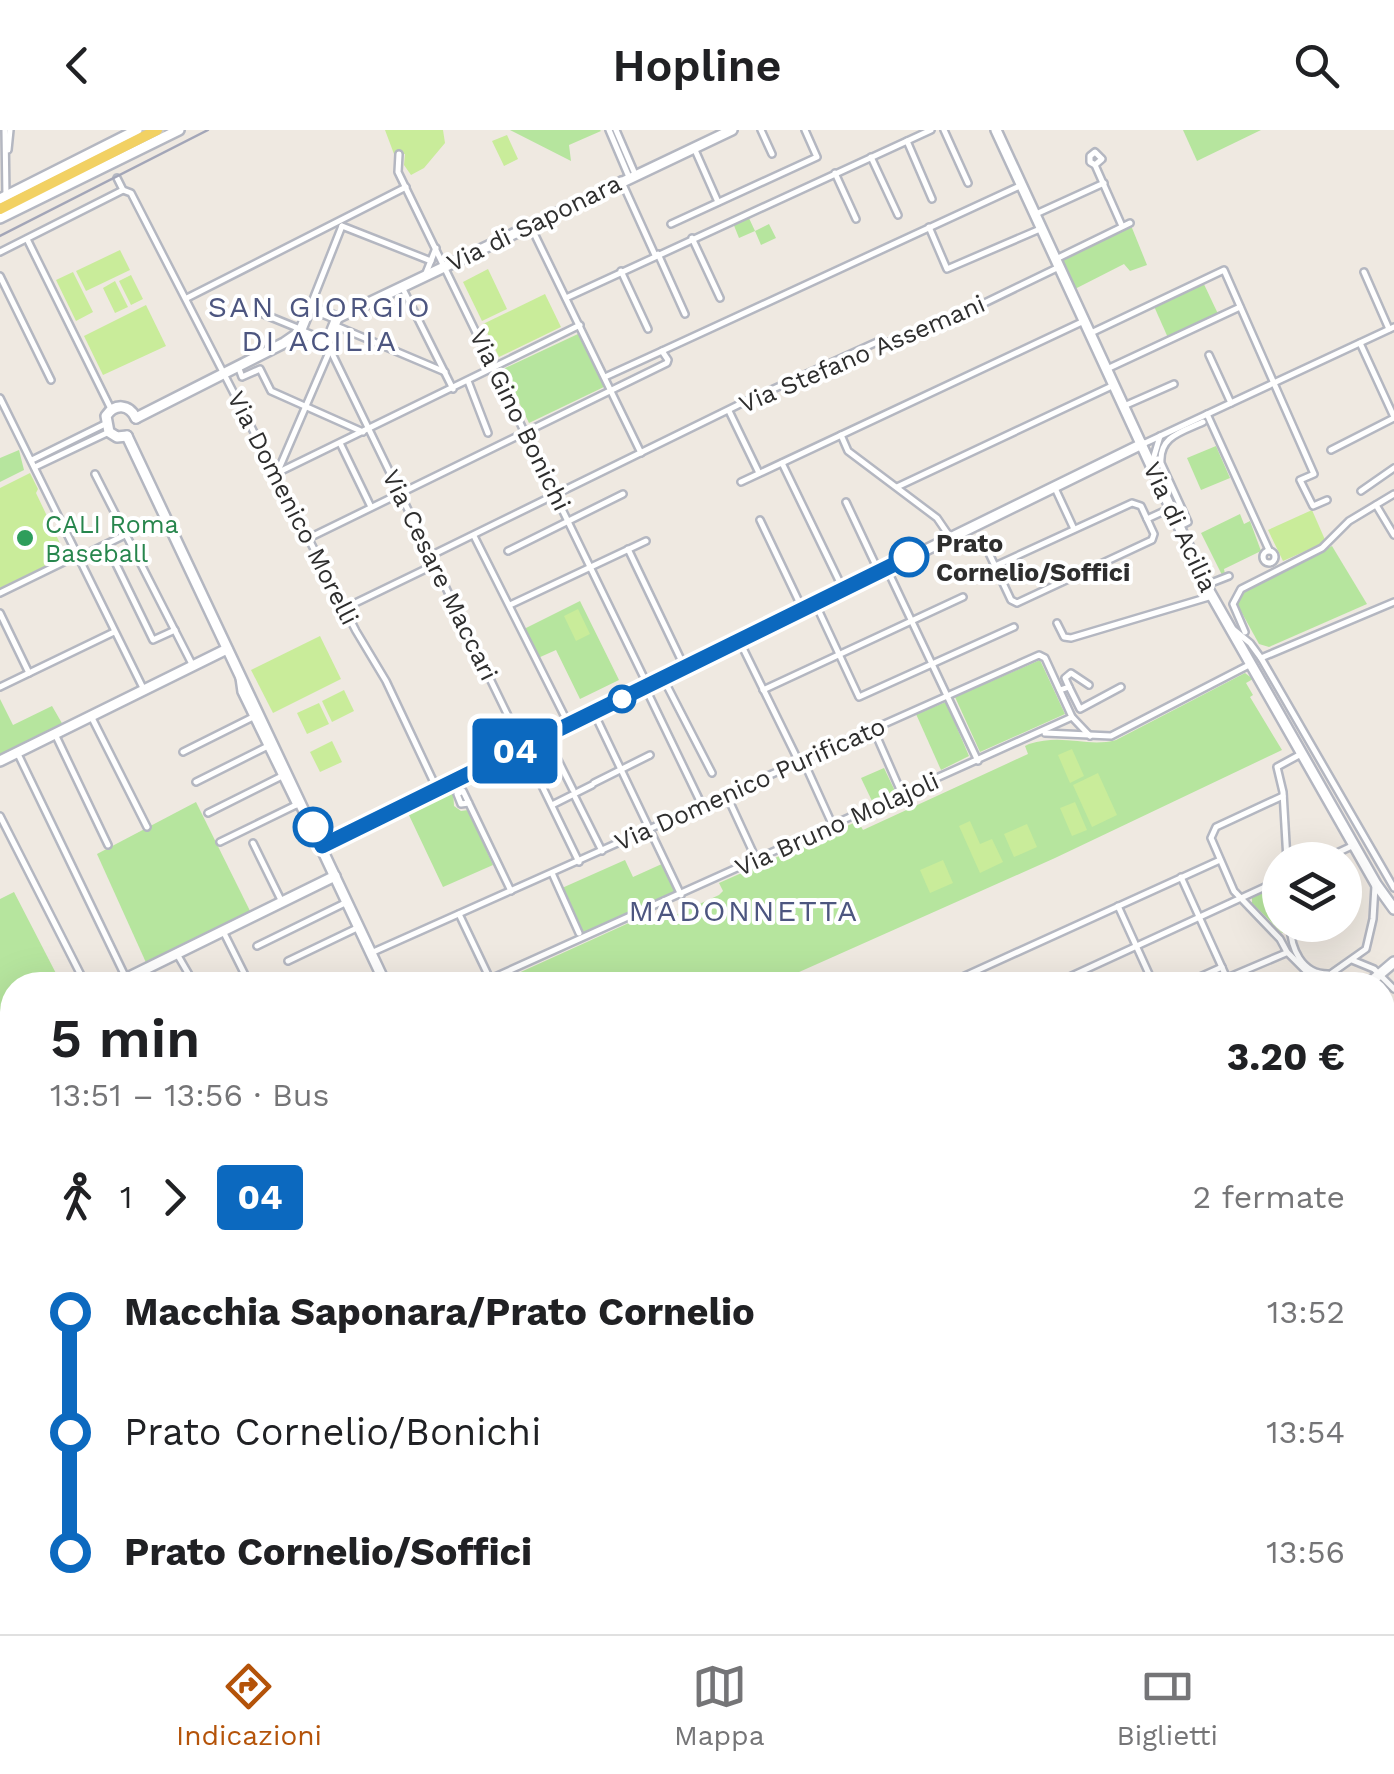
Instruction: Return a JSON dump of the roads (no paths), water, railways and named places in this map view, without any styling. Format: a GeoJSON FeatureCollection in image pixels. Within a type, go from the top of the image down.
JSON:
{"type":"FeatureCollection","features":[{"type":"Feature","properties":{"kind":"main road"},"geometry":{"type":"LineString","coordinates":[[0,209],[157,130]]}},
{"type":"Feature","properties":{"kind":"street"},"geometry":{"type":"LineString","coordinates":[[3,198],[8,130]]}},
{"type":"Feature","properties":{"kind":"street"},"geometry":{"type":"LineString","coordinates":[[3,198],[137,130]]}},
{"type":"Feature","properties":{"kind":"street"},"geometry":{"type":"LineString","coordinates":[[0,218],[113,172],[180,130]]}},
{"type":"Feature","properties":{"kind":"street"},"geometry":{"type":"LineString","coordinates":[[612,130],[656,254],[684,314]]}},
{"type":"Feature","properties":{"kind":"street"},"geometry":{"type":"LineString","coordinates":[[761,130],[772,154]]}},
{"type":"Feature","properties":{"kind":"street"},"geometry":{"type":"LineString","coordinates":[[671,224],[817,157],[805,130]]}},
{"type":"Feature","properties":{"kind":"street"},"geometry":{"type":"LineString","coordinates":[[566,298],[931,130]]}},
{"type":"Feature","properties":{"kind":"street"},"geometry":{"type":"LineString","coordinates":[[944,130],[968,183]]}},
{"type":"Feature","properties":{"kind":"street","name":"Via di Acilia"},"geometry":{"type":"LineString","coordinates":[[996,130],[1171,508],[1184,524],[1209,591],[1353,842]]}},
{"type":"Feature","properties":{"kind":"street","name":"Via di Saponara"},"geometry":{"type":"LineString","coordinates":[[336,322],[726,131]]}},
{"type":"Feature","properties":{"kind":"street"},"geometry":{"type":"LineString","coordinates":[[906,141],[932,199]]}},
{"type":"Feature","properties":{"kind":"street"},"geometry":{"type":"LineString","coordinates":[[694,147],[718,202]]}},
{"type":"Feature","properties":{"kind":"street","name":"Via Gino Bonichi"},"geometry":{"type":"LineString","coordinates":[[399,154],[396,166],[527,432],[699,799]]}},
{"type":"Feature","properties":{"kind":"street"},"geometry":{"type":"LineString","coordinates":[[870,157],[898,216]]}},
{"type":"Feature","properties":{"kind":"street"},"geometry":{"type":"LineString","coordinates":[[1036,214],[1104,183],[1095,165]]}},
{"type":"Feature","properties":{"kind":"street","name":"Via Domenico Morelli"},"geometry":{"type":"LineString","coordinates":[[113,172],[123,190],[131,193],[187,298],[386,681],[437,789]]}},
{"type":"Feature","properties":{"kind":"street"},"geometry":{"type":"LineString","coordinates":[[836,173],[856,219]]}},
{"type":"Feature","properties":{"kind":"street","name":"Via Stefano Assemani"},"geometry":{"type":"LineString","coordinates":[[430,556],[876,342],[904,342],[1058,263],[1126,224],[1104,183]]}},
{"type":"Feature","properties":{"kind":"street"},"geometry":{"type":"LineString","coordinates":[[605,377],[1022,186]]}},
{"type":"Feature","properties":{"kind":"street"},"geometry":{"type":"LineString","coordinates":[[187,298],[406,187]]}},
{"type":"Feature","properties":{"kind":"street"},"geometry":{"type":"LineString","coordinates":[[0,252],[123,190]]}},
{"type":"Feature","properties":{"kind":"street"},"geometry":{"type":"LineString","coordinates":[[341,223],[431,261]]}},
{"type":"Feature","properties":{"kind":"street"},"geometry":{"type":"LineString","coordinates":[[136,418],[284,344],[300,331],[341,223]]}},
{"type":"Feature","properties":{"kind":"street"},"geometry":{"type":"LineString","coordinates":[[530,224],[641,454]]}},
{"type":"Feature","properties":{"kind":"street"},"geometry":{"type":"LineString","coordinates":[[928,227],[948,270],[1042,228]]}},
{"type":"Feature","properties":{"kind":"street"},"geometry":{"type":"LineString","coordinates":[[26,238],[112,409],[107,428],[33,464]]}},
{"type":"Feature","properties":{"kind":"street"},"geometry":{"type":"LineString","coordinates":[[692,238],[720,298]]}},
{"type":"Feature","properties":{"kind":"street"},"geometry":{"type":"LineString","coordinates":[[426,275],[436,248]]}},
{"type":"Feature","properties":{"kind":"street"},"geometry":{"type":"LineString","coordinates":[[1090,333],[1224,270],[1314,474],[1300,480],[1312,506],[1327,500]]}},
{"type":"Feature","properties":{"kind":"street"},"geometry":{"type":"LineString","coordinates":[[620,272],[648,329]]}},
{"type":"Feature","properties":{"kind":"street"},"geometry":{"type":"LineString","coordinates":[[1184,524],[1160,460],[1166,440],[1207,414],[1392,328],[1364,272]]}},
{"type":"Feature","properties":{"kind":"street"},"geometry":{"type":"LineString","coordinates":[[0,276],[50,380]]}},
{"type":"Feature","properties":{"kind":"street"},"geometry":{"type":"LineString","coordinates":[[402,287],[453,389]]}},
{"type":"Feature","properties":{"kind":"street"},"geometry":{"type":"LineString","coordinates":[[1107,370],[1240,306]]}},
{"type":"Feature","properties":{"kind":"street"},"geometry":{"type":"LineString","coordinates":[[310,307],[445,372]]}},
{"type":"Feature","properties":{"kind":"street"},"geometry":{"type":"LineString","coordinates":[[256,310],[328,346]]}},
{"type":"Feature","properties":{"kind":"street"},"geometry":{"type":"LineString","coordinates":[[741,482],[1084,320]]}},
{"type":"Feature","properties":{"kind":"street"},"geometry":{"type":"LineString","coordinates":[[276,473],[336,322]]}},
{"type":"Feature","properties":{"kind":"street"},"geometry":{"type":"LineString","coordinates":[[276,473],[580,325]]}},
{"type":"Feature","properties":{"kind":"street"},"geometry":{"type":"LineString","coordinates":[[1331,450],[1394,417],[1360,342]]}},
{"type":"Feature","properties":{"kind":"street","name":"Via Cesare Maccari"},"geometry":{"type":"LineString","coordinates":[[328,346],[580,862]]}},
{"type":"Feature","properties":{"kind":"street"},"geometry":{"type":"LineString","coordinates":[[309,538],[666,364],[662,351]]}},
{"type":"Feature","properties":{"kind":"street"},"geometry":{"type":"LineString","coordinates":[[1209,355],[1232,403]]}},
{"type":"Feature","properties":{"kind":"street"},"geometry":{"type":"LineString","coordinates":[[238,366],[242,377],[260,369],[271,391],[367,430]]}},
{"type":"Feature","properties":{"kind":"street"},"geometry":{"type":"LineString","coordinates":[[468,382],[488,433]]}},
{"type":"Feature","properties":{"kind":"street"},"geometry":{"type":"LineString","coordinates":[[1124,406],[1174,384]]}},
{"type":"Feature","properties":{"kind":"street"},"geometry":{"type":"LineString","coordinates":[[897,487],[1114,385]]}},
{"type":"Feature","properties":{"kind":"street"},"geometry":{"type":"LineString","coordinates":[[0,398],[144,690]]}},
{"type":"Feature","properties":{"kind":"street"},"geometry":{"type":"LineString","coordinates":[[112,409],[126,407],[136,418]]}},
{"type":"Feature","properties":{"kind":"street"},"geometry":{"type":"LineString","coordinates":[[729,411],[759,473]]}},
{"type":"Feature","properties":{"kind":"street"},"geometry":{"type":"LineString","coordinates":[[1207,414],[1270,550]]}},
{"type":"Feature","properties":{"kind":"street"},"geometry":{"type":"LineString","coordinates":[[107,428],[117,437],[127,436],[134,431],[136,418]]}},
{"type":"Feature","properties":{"kind":"street"},"geometry":{"type":"LineString","coordinates":[[322,846],[569,724],[596,716],[646,686],[1054,486],[1160,436],[1203,422]]}},
{"type":"Feature","properties":{"kind":"street"},"geometry":{"type":"LineString","coordinates":[[842,435],[848,451],[939,520],[950,537]]}},
{"type":"Feature","properties":{"kind":"street"},"geometry":{"type":"LineString","coordinates":[[127,436],[297,804]]}},
{"type":"Feature","properties":{"kind":"street"},"geometry":{"type":"LineString","coordinates":[[1152,466],[1160,436]]}},
{"type":"Feature","properties":{"kind":"street"},"geometry":{"type":"LineString","coordinates":[[340,443],[371,507]]}},
{"type":"Feature","properties":{"kind":"street"},"geometry":{"type":"LineString","coordinates":[[782,463],[843,589]]}},
{"type":"Feature","properties":{"kind":"street"},"geometry":{"type":"LineString","coordinates":[[1361,491],[1394,468]]}},
{"type":"Feature","properties":{"kind":"street"},"geometry":{"type":"LineString","coordinates":[[95,474],[193,666]]}},
{"type":"Feature","properties":{"kind":"street"},"geometry":{"type":"LineString","coordinates":[[1054,486],[1074,529]]}},
{"type":"Feature","properties":{"kind":"street"},"geometry":{"type":"LineString","coordinates":[[508,551],[623,494]]}},
{"type":"Feature","properties":{"kind":"street"},"geometry":{"type":"LineString","coordinates":[[1245,632],[1234,604],[1241,589],[1322,548],[1338,531],[1394,494]]}},
{"type":"Feature","properties":{"kind":"street"},"geometry":{"type":"LineString","coordinates":[[846,502],[912,620],[978,761]]}},
{"type":"Feature","properties":{"kind":"street"},"geometry":{"type":"LineString","coordinates":[[987,548],[1010,600],[1019,602],[1152,540],[1154,534],[1141,506],[1134,503],[995,566]]}},
{"type":"Feature","properties":{"kind":"street"},"geometry":{"type":"LineString","coordinates":[[1376,504],[1394,536]]}},
{"type":"Feature","properties":{"kind":"street"},"geometry":{"type":"LineString","coordinates":[[1148,519],[1171,508]]}},
{"type":"Feature","properties":{"kind":"street"},"geometry":{"type":"LineString","coordinates":[[760,520],[803,611]]}},
{"type":"Feature","properties":{"kind":"street"},"geometry":{"type":"LineString","coordinates":[[0,593],[127,534]]}},
{"type":"Feature","properties":{"kind":"street"},"geometry":{"type":"LineString","coordinates":[[474,536],[569,724]]}},
{"type":"Feature","properties":{"kind":"street"},"geometry":{"type":"LineString","coordinates":[[510,605],[646,541]]}},
{"type":"Feature","properties":{"kind":"street"},"geometry":{"type":"LineString","coordinates":[[628,550],[686,668]]}},
{"type":"Feature","properties":{"kind":"street"},"geometry":{"type":"LineString","coordinates":[[137,553],[116,564],[153,640],[176,630]]}},
{"type":"Feature","properties":{"kind":"street"},"geometry":{"type":"LineString","coordinates":[[345,608],[434,564]]}},
{"type":"Feature","properties":{"kind":"street"},"geometry":{"type":"LineString","coordinates":[[1057,624],[1063,636],[1070,639],[1209,591],[1228,576]]}},
{"type":"Feature","properties":{"kind":"street"},"geometry":{"type":"LineString","coordinates":[[763,690],[964,597]]}},
{"type":"Feature","properties":{"kind":"street"},"geometry":{"type":"LineString","coordinates":[[1038,734],[1068,732],[1105,738],[1117,734],[1261,659],[1394,602]]}},
{"type":"Feature","properties":{"kind":"street"},"geometry":{"type":"LineString","coordinates":[[816,604],[859,697],[1014,627]]}},
{"type":"Feature","properties":{"kind":"street"},"geometry":{"type":"LineString","coordinates":[[0,613],[30,674]]}},
{"type":"Feature","properties":{"kind":"street"},"geometry":{"type":"LineString","coordinates":[[1228,624],[1261,659],[1394,888]]}},
{"type":"Feature","properties":{"kind":"street"},"geometry":{"type":"LineString","coordinates":[[0,687],[116,632]]}},
{"type":"Feature","properties":{"kind":"street"},"geometry":{"type":"LineString","coordinates":[[740,642],[832,826]]}},
{"type":"Feature","properties":{"kind":"street"},"geometry":{"type":"LineString","coordinates":[[0,761],[227,649]]}},
{"type":"Feature","properties":{"kind":"street","name":"Via Domenico Purificato"},"geometry":{"type":"LineString","coordinates":[[371,953],[1040,655],[1045,658],[1072,717],[1090,736]]}},
{"type":"Feature","properties":{"kind":"street"},"geometry":{"type":"LineString","coordinates":[[214,656],[232,660]]}},
{"type":"Feature","properties":{"kind":"street"},"geometry":{"type":"LineString","coordinates":[[1250,666],[1261,659]]}},
{"type":"Feature","properties":{"kind":"street"},"geometry":{"type":"LineString","coordinates":[[1089,685],[1068,674],[1066,678],[1080,709],[1121,687]]}},
{"type":"Feature","properties":{"kind":"street"},"geometry":{"type":"LineString","coordinates":[[240,675],[240,689],[253,717],[297,804],[307,814],[380,972]]}},
{"type":"Feature","properties":{"kind":"street"},"geometry":{"type":"LineString","coordinates":[[664,678],[712,772]]}},
{"type":"Feature","properties":{"kind":"street"},"geometry":{"type":"LineString","coordinates":[[1060,690],[1069,686]]}},
{"type":"Feature","properties":{"kind":"street"},"geometry":{"type":"LineString","coordinates":[[91,716],[147,828]]}},
{"type":"Feature","properties":{"kind":"street"},"geometry":{"type":"LineString","coordinates":[[596,716],[681,895]]}},
{"type":"Feature","properties":{"kind":"street"},"geometry":{"type":"LineString","coordinates":[[182,752],[253,717]]}},
{"type":"Feature","properties":{"kind":"street","name":"Via Bruno Molajoli"},"geometry":{"type":"LineString","coordinates":[[506,972],[1072,717]]}},
{"type":"Feature","properties":{"kind":"street"},"geometry":{"type":"LineString","coordinates":[[872,728],[902,795]]}},
{"type":"Feature","properties":{"kind":"street"},"geometry":{"type":"LineString","coordinates":[[54,734],[108,845]]}},
{"type":"Feature","properties":{"kind":"street"},"geometry":{"type":"LineString","coordinates":[[546,736],[602,851]]}},
{"type":"Feature","properties":{"kind":"street"},"geometry":{"type":"LineString","coordinates":[[196,782],[268,746]]}},
{"type":"Feature","properties":{"kind":"street"},"geometry":{"type":"LineString","coordinates":[[17,752],[123,972]]}},
{"type":"Feature","properties":{"kind":"street"},"geometry":{"type":"LineString","coordinates":[[1286,842],[1277,766],[1301,754]]}},
{"type":"Feature","properties":{"kind":"street"},"geometry":{"type":"LineString","coordinates":[[552,805],[650,755]]}},
{"type":"Feature","properties":{"kind":"street"},"geometry":{"type":"LineString","coordinates":[[208,812],[282,776]]}},
{"type":"Feature","properties":{"kind":"street"},"geometry":{"type":"LineString","coordinates":[[726,795],[757,861]]}},
{"type":"Feature","properties":{"kind":"street"},"geometry":{"type":"LineString","coordinates":[[1262,921],[1240,898],[1220,860],[1212,831],[1283,796]]}},
{"type":"Feature","properties":{"kind":"street"},"geometry":{"type":"LineString","coordinates":[[468,803],[511,890]]}},
{"type":"Feature","properties":{"kind":"street"},"geometry":{"type":"LineString","coordinates":[[220,842],[297,804]]}},
{"type":"Feature","properties":{"kind":"street"},"geometry":{"type":"LineString","coordinates":[[0,816],[79,972]]}},
{"type":"Feature","properties":{"kind":"street"},"geometry":{"type":"LineString","coordinates":[[253,843],[282,903]]}},
{"type":"Feature","properties":{"kind":"street","name":"Via di Acilia"},"geometry":{"type":"LineString","coordinates":[[1362,859],[1394,909]]}},
{"type":"Feature","properties":{"kind":"street"},"geometry":{"type":"LineString","coordinates":[[973,972],[1220,860]]}},
{"type":"Feature","properties":{"kind":"street"},"geometry":{"type":"LineString","coordinates":[[552,874],[579,933]]}},
{"type":"Feature","properties":{"kind":"street"},"geometry":{"type":"LineString","coordinates":[[139,972],[335,876]]}},
{"type":"Feature","properties":{"kind":"street"},"geometry":{"type":"LineString","coordinates":[[1181,877],[1224,972]]}},
{"type":"Feature","properties":{"kind":"street"},"geometry":{"type":"LineString","coordinates":[[1334,972],[1367,945],[1376,884]]}},
{"type":"Feature","properties":{"kind":"street"},"geometry":{"type":"LineString","coordinates":[[1080,972],[1262,888]]}},
{"type":"Feature","properties":{"kind":"street"},"geometry":{"type":"LineString","coordinates":[[258,946],[347,902]]}},
{"type":"Feature","properties":{"kind":"street"},"geometry":{"type":"LineString","coordinates":[[1118,906],[1148,972]]}},
{"type":"Feature","properties":{"kind":"street"},"geometry":{"type":"LineString","coordinates":[[459,913],[487,972]]}},
{"type":"Feature","properties":{"kind":"street"},"geometry":{"type":"LineString","coordinates":[[288,961],[359,927]]}},
{"type":"Feature","properties":{"kind":"street"},"geometry":{"type":"LineString","coordinates":[[223,931],[244,972]]}},
{"type":"Feature","properties":{"kind":"street"},"geometry":{"type":"LineString","coordinates":[[1282,942],[1308,972]]}},
{"type":"Feature","properties":{"kind":"street"},"geometry":{"type":"LineString","coordinates":[[1290,951],[1291,942]]}},
{"type":"Feature","properties":{"kind":"street"},"geometry":{"type":"LineString","coordinates":[[1290,951],[1315,972]]}},
{"type":"Feature","properties":{"kind":"street"},"geometry":{"type":"LineString","coordinates":[[1249,972],[1290,951]]}},
{"type":"Feature","properties":{"kind":"street"},"geometry":{"type":"LineString","coordinates":[[177,954],[187,972]]}},
{"type":"Feature","properties":{"kind":"street"},"geometry":{"type":"LineString","coordinates":[[1348,961],[1359,961],[1378,972],[1394,962]]}},
{"type":"Feature","properties":{"kind":"street"},"geometry":{"type":"LineString","coordinates":[[1368,966],[1370,972]]}},
{"type":"Feature","properties":{"kind":"street"},"geometry":{"type":"LineString","coordinates":[[1211,972],[1222,967]]}},
{"type":"Feature","properties":{"kind":"waterway"},"geometry":{"type":"LineString","coordinates":[[573,728],[634,698]]}},
{"type":"Feature","properties":{"kind":"railway"},"geometry":{"type":"LineString","coordinates":[[0,236],[208,130]]}},
{"type":"Feature","properties":{"kind":"place","name":"CALI Roma Baseball"},"geometry":{"type":"Point","coordinates":[25,538]}},
{"type":"Feature","properties":{"kind":"place","name":"Prato Cornelio/Soffici"},"geometry":{"type":"Point","coordinates":[909,557]}},
{"type":"Feature","properties":{"kind":"district","name":"SAN GIORGIO DI ACILIA"},"geometry":{"type":"Point","coordinates":[320,323]}},
{"type":"Feature","properties":{"kind":"district","name":"MADONNETTA"},"geometry":{"type":"Point","coordinates":[744,910]}}]}
